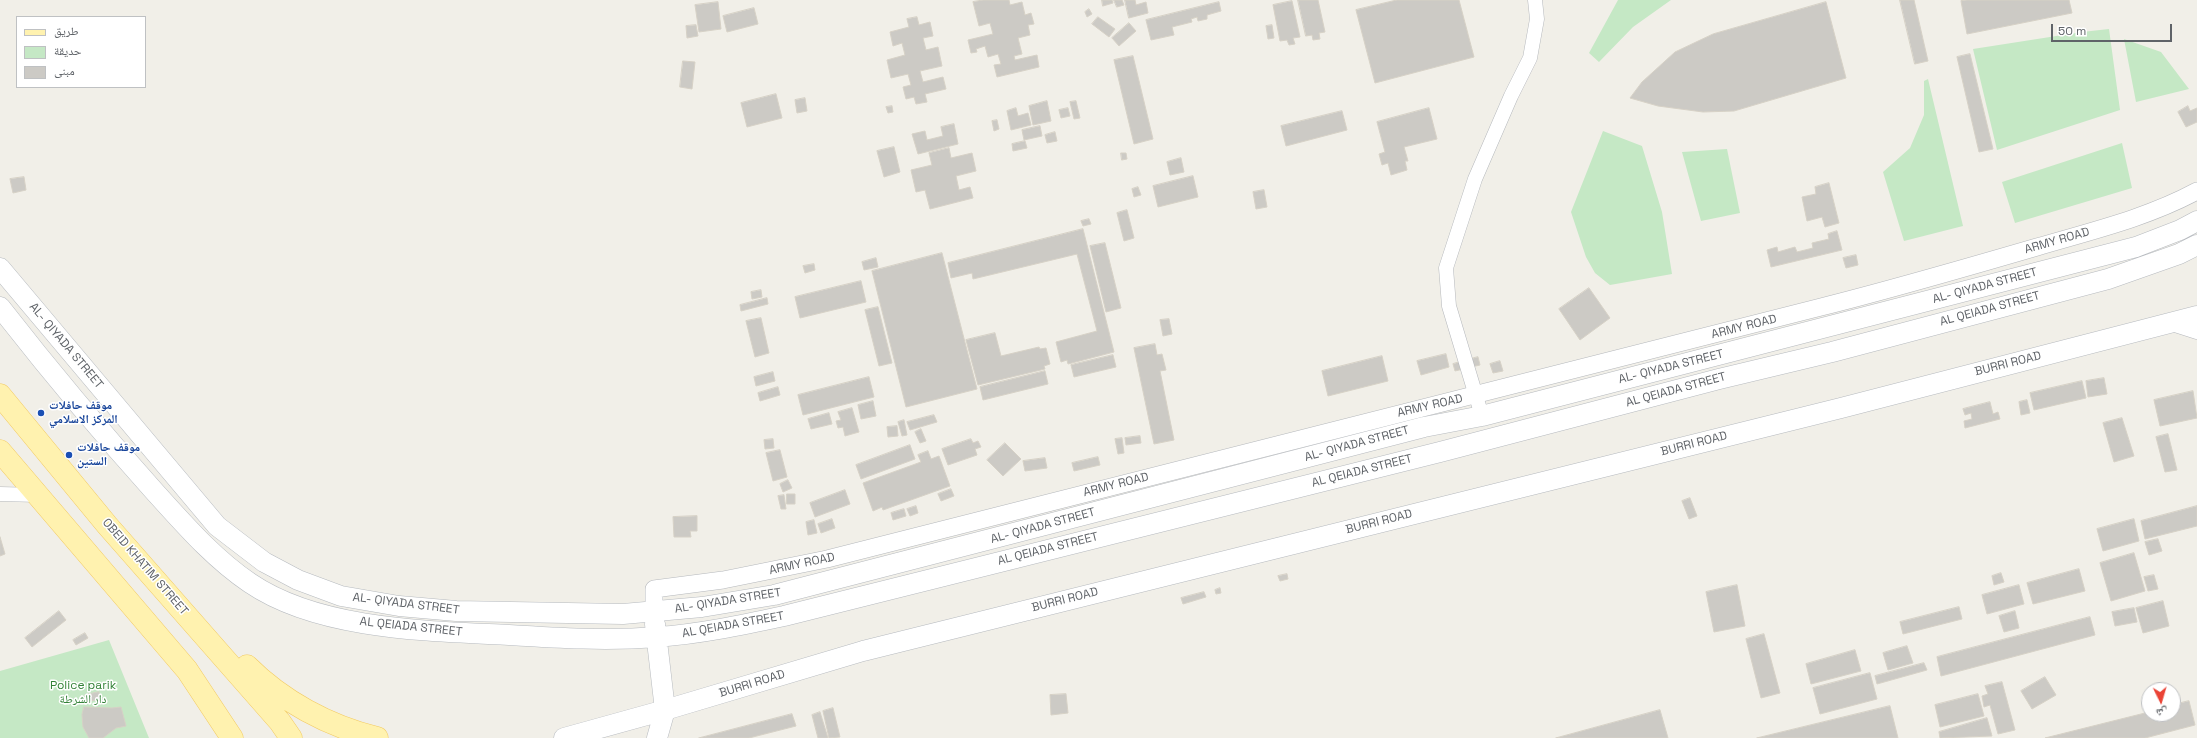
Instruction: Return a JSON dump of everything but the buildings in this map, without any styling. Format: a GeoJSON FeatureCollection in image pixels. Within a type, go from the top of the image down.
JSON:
{"type":"FeatureCollection","features":[{"type":"Feature","properties":{"kind":"main road","name":"AL- QIYADA STREET"},"geometry":{"type":"LineString","coordinates":[[0,268],[218,526],[240,545],[278,569],[298,580],[341,596],[399,606],[456,611],[623,614],[702,607],[774,595],[1416,428],[1482,416],[2136,247],[2180,230],[2197,221]]}},
{"type":"Feature","properties":{"kind":"main road","name":"AL QEIADA STREET"},"geometry":{"type":"LineString","coordinates":[[0,307],[122,456],[203,544],[252,585],[291,604],[334,618],[393,627],[548,637],[657,637],[708,631],[784,616],[1440,452],[1719,379],[1832,352],[2108,279],[2179,254],[2197,245]]}},
{"type":"Feature","properties":{"kind":"main road","name":"BURRI ROAD"},"geometry":{"type":"LineString","coordinates":[[564,738],[665,710],[863,650],[1841,408],[2197,316]]}},
{"type":"Feature","properties":{"kind":"main road","name":"OBEID KHATIM STREET"},"geometry":{"type":"LineString","coordinates":[[0,395],[107,525],[280,722],[291,738]]}},
{"type":"Feature","properties":{"kind":"main road"},"geometry":{"type":"LineString","coordinates":[[0,451],[187,670],[232,738]]}},
{"type":"Feature","properties":{"kind":"main road"},"geometry":{"type":"LineString","coordinates":[[654,612],[665,710],[659,737]]}},
{"type":"Feature","properties":{"kind":"main road"},"geometry":{"type":"LineString","coordinates":[[197,626],[222,642],[263,682],[320,719],[342,728],[377,738]]}},
{"type":"Feature","properties":{"kind":"street"},"geometry":{"type":"LineString","coordinates":[[1482,416],[1449,306],[1446,268],[1475,179],[1511,96],[1530,58],[1536,19],[1535,0]]}},
{"type":"Feature","properties":{"kind":"street","name":"ARMY ROAD"},"geometry":{"type":"LineString","coordinates":[[654,612],[654,589],[723,580],[827,558],[1821,308],[2114,225],[2172,205],[2197,192]]}},
{"type":"Feature","properties":{"kind":"street"},"geometry":{"type":"LineString","coordinates":[[1821,308],[1832,352]]}},
{"type":"Feature","properties":{"kind":"street"},"geometry":{"type":"LineString","coordinates":[[2169,323],[2197,332]]}},
{"type":"Feature","properties":{"kind":"street"},"geometry":{"type":"LineString","coordinates":[[0,494],[38,495]]}},
{"type":"Feature","properties":{"kind":"green space"},"geometry":{"type":"Polygon","coordinates":[[[1618,0],[1671,0],[1633,27],[1599,62],[1589,53],[1618,0]]]}},
{"type":"Feature","properties":{"kind":"green space"},"geometry":{"type":"Polygon","coordinates":[[[2109,29],[2120,110],[1997,150],[1973,49],[2109,29]]]}},
{"type":"Feature","properties":{"kind":"green space"},"geometry":{"type":"Polygon","coordinates":[[[2124,39],[2161,52],[2189,89],[2136,102],[2124,39]]]}},
{"type":"Feature","properties":{"kind":"green space"},"geometry":{"type":"Polygon","coordinates":[[[1928,79],[1963,226],[1904,241],[1883,172],[1910,148],[1924,115],[1924,81],[1928,79]]]}},
{"type":"Feature","properties":{"kind":"green space"},"geometry":{"type":"Polygon","coordinates":[[[1603,131],[1642,146],[1662,212],[1672,274],[1610,285],[1595,273],[1586,257],[1571,212],[1603,131]]]}},
{"type":"Feature","properties":{"kind":"green space"},"geometry":{"type":"Polygon","coordinates":[[[2122,143],[2132,188],[2015,223],[2002,182],[2122,143]]]}},
{"type":"Feature","properties":{"kind":"green space"},"geometry":{"type":"Polygon","coordinates":[[[1727,149],[1740,213],[1701,221],[1682,152],[1727,149]]]}},
{"type":"Feature","properties":{"kind":"green space","name":"Police parik دار الشرطة"},"geometry":{"type":"Polygon","coordinates":[[[109,640],[149,738],[0,738],[0,671],[109,640]]]}},
{"type":"Feature","properties":{"kind":"place","name":"موقف حافلات المركز الاسلامي"},"geometry":{"type":"Point","coordinates":[41,413]}},
{"type":"Feature","properties":{"kind":"place","name":"موقف حافلات الستين"},"geometry":{"type":"Point","coordinates":[69,455]}}]}
